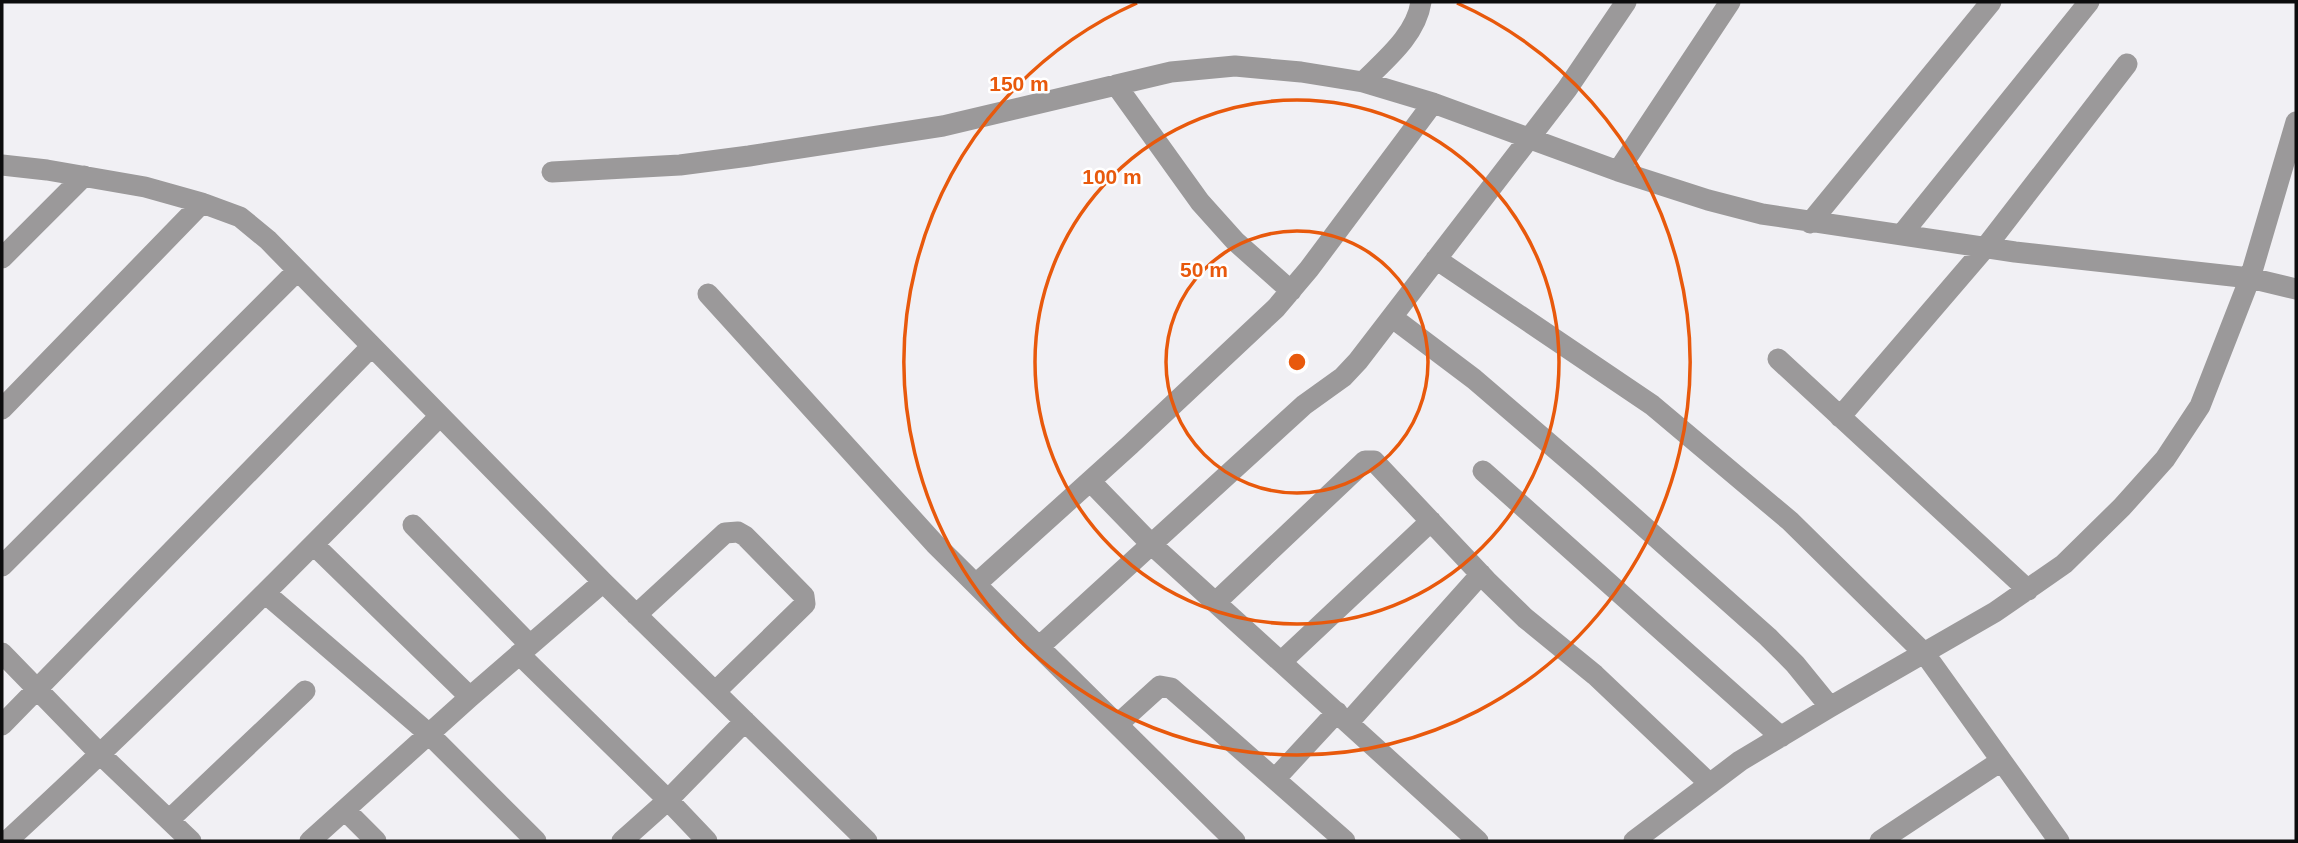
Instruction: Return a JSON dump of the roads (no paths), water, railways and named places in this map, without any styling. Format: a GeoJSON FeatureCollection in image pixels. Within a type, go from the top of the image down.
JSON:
{"type":"FeatureCollection","features":[{"type":"Feature","properties":{"kind":"street"},"geometry":{"type":"LineString","coordinates":[[1363,82],[1411,30],[1421,2]]}},
{"type":"Feature","properties":{"kind":"street"},"geometry":{"type":"LineString","coordinates":[[1040,646],[1304,405],[1343,377],[1393,318],[1567,89],[1626,2]]}},
{"type":"Feature","properties":{"kind":"street"},"geometry":{"type":"LineString","coordinates":[[1618,171],[1730,2]]}},
{"type":"Feature","properties":{"kind":"street"},"geometry":{"type":"LineString","coordinates":[[1810,223],[1991,2]]}},
{"type":"Feature","properties":{"kind":"street"},"geometry":{"type":"LineString","coordinates":[[1902,234],[2089,2]]}},
{"type":"Feature","properties":{"kind":"street"},"geometry":{"type":"LineString","coordinates":[[1840,417],[1985,248],[2127,64]]}},
{"type":"Feature","properties":{"kind":"street"},"geometry":{"type":"LineString","coordinates":[[552,172],[680,165],[943,126],[1171,72],[1235,66],[1301,72],[1363,82],[1433,103],[1618,171],[1762,214],[1985,248],[2250,278],[2296,289]]}},
{"type":"Feature","properties":{"kind":"street"},"geometry":{"type":"LineString","coordinates":[[1116,85],[1206,209],[1235,241],[1291,291]]}},
{"type":"Feature","properties":{"kind":"street"},"geometry":{"type":"LineString","coordinates":[[976,584],[1268,316],[1291,291],[1433,103]]}},
{"type":"Feature","properties":{"kind":"street"},"geometry":{"type":"LineString","coordinates":[[1634,841],[1740,761],[1925,654],[2028,590],[2064,564],[2122,507],[2165,459],[2200,406],[2250,278],[2296,122]]}},
{"type":"Feature","properties":{"kind":"street"},"geometry":{"type":"LineString","coordinates":[[2,164],[145,187],[240,217],[268,240],[603,582],[867,841]]}},
{"type":"Feature","properties":{"kind":"street"},"geometry":{"type":"LineString","coordinates":[[2,258],[83,176]]}},
{"type":"Feature","properties":{"kind":"street"},"geometry":{"type":"LineString","coordinates":[[2,409],[202,203]]}},
{"type":"Feature","properties":{"kind":"street"},"geometry":{"type":"LineString","coordinates":[[1436,259],[1653,405],[1790,521],[1925,654],[2059,841]]}},
{"type":"Feature","properties":{"kind":"street"},"geometry":{"type":"LineString","coordinates":[[2,566],[297,271]]}},
{"type":"Feature","properties":{"kind":"street"},"geometry":{"type":"LineString","coordinates":[[708,294],[935,544],[1235,841]]}},
{"type":"Feature","properties":{"kind":"street"},"geometry":{"type":"LineString","coordinates":[[1393,318],[1474,379],[1739,611],[1795,664],[1830,707]]}},
{"type":"Feature","properties":{"kind":"street"},"geometry":{"type":"LineString","coordinates":[[2,725],[371,347]]}},
{"type":"Feature","properties":{"kind":"street"},"geometry":{"type":"LineString","coordinates":[[1777,359],[2028,590]]}},
{"type":"Feature","properties":{"kind":"street"},"geometry":{"type":"LineString","coordinates":[[14,839],[314,545],[440,416]]}},
{"type":"Feature","properties":{"kind":"street"},"geometry":{"type":"LineString","coordinates":[[1216,602],[1368,460],[1376,463],[1525,618],[1595,675],[1710,784]]}},
{"type":"Feature","properties":{"kind":"street"},"geometry":{"type":"LineString","coordinates":[[1483,471],[1781,737]]}},
{"type":"Feature","properties":{"kind":"street"},"geometry":{"type":"LineString","coordinates":[[1090,481],[1152,545],[1478,841]]}},
{"type":"Feature","properties":{"kind":"street"},"geometry":{"type":"LineString","coordinates":[[1281,662],[1431,521]]}},
{"type":"Feature","properties":{"kind":"street"},"geometry":{"type":"LineString","coordinates":[[414,525],[525,649],[706,841]]}},
{"type":"Feature","properties":{"kind":"street"},"geometry":{"type":"LineString","coordinates":[[636,615],[725,533],[738,532],[745,536],[804,596],[805,604],[715,692]]}},
{"type":"Feature","properties":{"kind":"street"},"geometry":{"type":"LineString","coordinates":[[314,545],[470,696]]}},
{"type":"Feature","properties":{"kind":"street"},"geometry":{"type":"LineString","coordinates":[[1275,779],[1342,718],[1480,574]]}},
{"type":"Feature","properties":{"kind":"street"},"geometry":{"type":"LineString","coordinates":[[310,841],[470,696],[603,582]]}},
{"type":"Feature","properties":{"kind":"street"},"geometry":{"type":"LineString","coordinates":[[265,593],[429,734],[536,841]]}},
{"type":"Feature","properties":{"kind":"street"},"geometry":{"type":"LineString","coordinates":[[2,653],[101,755],[191,841]]}},
{"type":"Feature","properties":{"kind":"street"},"geometry":{"type":"LineString","coordinates":[[1118,724],[1160,687],[1167,686],[1345,841]]}},
{"type":"Feature","properties":{"kind":"street"},"geometry":{"type":"LineString","coordinates":[[169,820],[305,691]]}},
{"type":"Feature","properties":{"kind":"street"},"geometry":{"type":"LineString","coordinates":[[622,841],[668,800],[745,721]]}},
{"type":"Feature","properties":{"kind":"street"},"geometry":{"type":"LineString","coordinates":[[1880,841],[2001,761]]}},
{"type":"Feature","properties":{"kind":"street"},"geometry":{"type":"LineString","coordinates":[[345,810],[376,841]]}}]}
